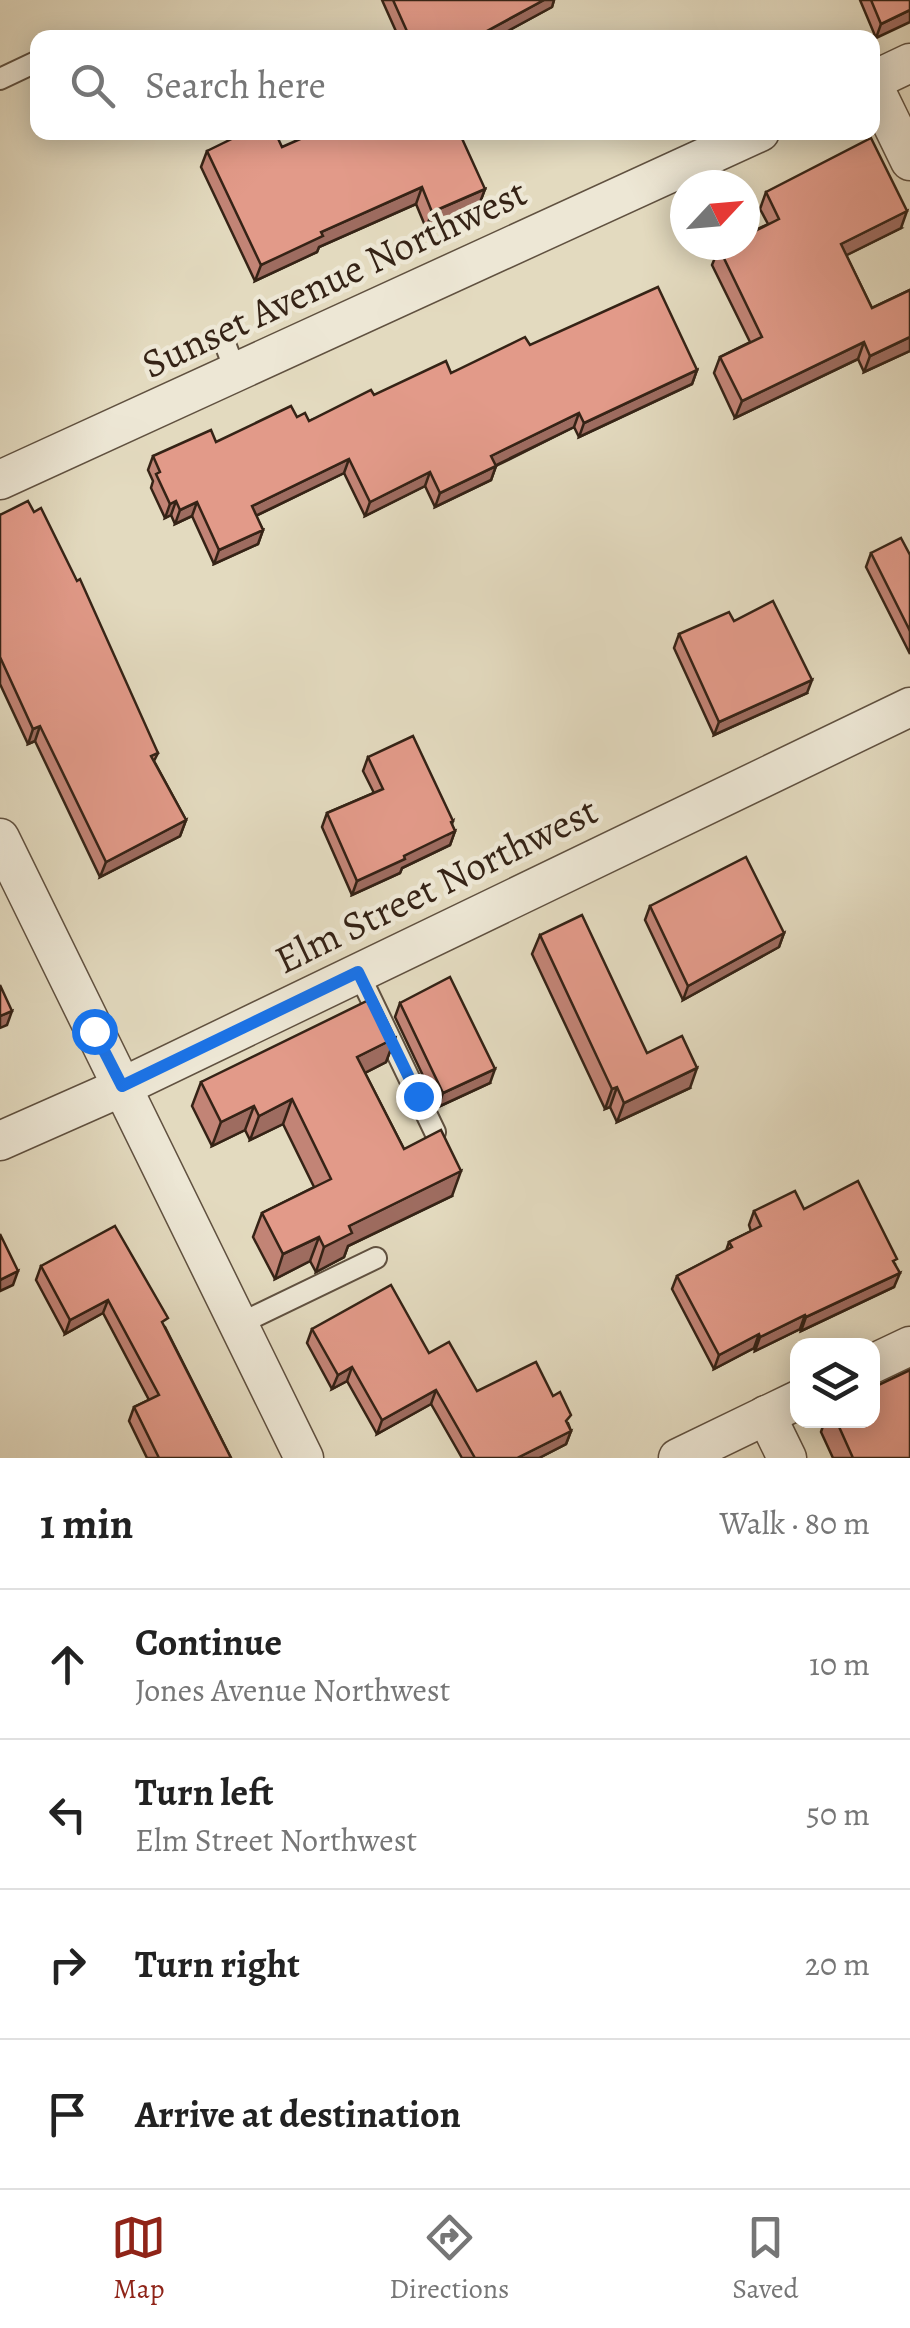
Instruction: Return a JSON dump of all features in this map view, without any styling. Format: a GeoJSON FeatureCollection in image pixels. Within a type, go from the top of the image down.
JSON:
{"type":"FeatureCollection","features":[{"type":"Feature","properties":{"kind":"street"},"geometry":{"type":"LineString","coordinates":[[880,78],[910,63]]}},
{"type":"Feature","properties":{"kind":"street"},"geometry":{"type":"LineString","coordinates":[[880,99],[910,161]]}},
{"type":"Feature","properties":{"kind":"street","name":"Sunset Avenue Northwest"},"geometry":{"type":"LineString","coordinates":[[0,480],[230,357],[741,140]]}},
{"type":"Feature","properties":{"kind":"street","name":"Elm Street Northwest"},"geometry":{"type":"LineString","coordinates":[[0,1142],[910,706]]}},
{"type":"Feature","properties":{"kind":"street"},"geometry":{"type":"LineString","coordinates":[[0,838],[304,1458]]}},
{"type":"Feature","properties":{"kind":"street"},"geometry":{"type":"LineString","coordinates":[[880,1360],[910,1346]]}},
{"type":"Feature","properties":{"kind":"street"},"geometry":{"type":"LineString","coordinates":[[678,1458],[782,1408],[787,1458]]}},
{"type":"Feature","properties":{"kind":"lane"},"geometry":{"type":"LineString","coordinates":[[0,79],[30,66]]}},
{"type":"Feature","properties":{"kind":"lane"},"geometry":{"type":"LineString","coordinates":[[358,972],[435,1132]]}},
{"type":"Feature","properties":{"kind":"lane"},"geometry":{"type":"LineString","coordinates":[[238,1325],[376,1258]]}},
{"type":"Feature","properties":{"kind":"building"},"geometry":{"type":"Polygon","coordinates":[[[393,0],[544,0],[489,30],[406,30],[393,0]]]}},
{"type":"Feature","properties":{"kind":"building"},"geometry":{"type":"Polygon","coordinates":[[[871,0],[910,0],[910,10],[881,24],[871,0]]]}},
{"type":"Feature","properties":{"kind":"building"},"geometry":{"type":"Polygon","coordinates":[[[230,140],[279,140],[282,147],[298,140],[463,140],[485,189],[432,212],[422,187],[321,232],[323,236],[261,265],[207,151],[230,140]]]}},
{"type":"Feature","properties":{"kind":"building"},"geometry":{"type":"Polygon","coordinates":[[[872,140],[907,211],[841,244],[872,308],[910,290],[910,337],[870,356],[864,342],[742,401],[720,357],[762,337],[725,260],[760,260],[760,228],[779,219],[766,192],[872,140]]]}},
{"type":"Feature","properties":{"kind":"building"},"geometry":{"type":"Polygon","coordinates":[[[658,287],[697,370],[584,423],[579,413],[491,456],[496,466],[440,493],[430,472],[370,502],[349,459],[252,506],[263,530],[219,550],[197,502],[180,510],[176,501],[170,504],[156,474],[160,472],[153,456],[211,430],[216,442],[291,406],[297,417],[305,413],[309,421],[371,390],[374,395],[446,361],[451,373],[525,337],[530,345],[658,287]]]}},
{"type":"Feature","properties":{"kind":"building"},"geometry":{"type":"Polygon","coordinates":[[[28,501],[34,512],[41,508],[77,581],[80,579],[158,753],[151,756],[186,820],[106,862],[40,726],[33,729],[0,657],[0,515],[28,501]]]}},
{"type":"Feature","properties":{"kind":"building"},"geometry":{"type":"Polygon","coordinates":[[[901,538],[910,555],[910,631],[871,553],[901,538]]]}},
{"type":"Feature","properties":{"kind":"building"},"geometry":{"type":"Polygon","coordinates":[[[773,601],[812,680],[719,722],[679,634],[729,612],[734,621],[773,601]]]}},
{"type":"Feature","properties":{"kind":"building"},"geometry":{"type":"Polygon","coordinates":[[[413,736],[455,831],[357,881],[327,813],[383,789],[368,757],[413,736]]]}},
{"type":"Feature","properties":{"kind":"building"},"geometry":{"type":"Polygon","coordinates":[[[746,857],[784,933],[688,986],[650,906],[746,857]]]}},
{"type":"Feature","properties":{"kind":"building"},"geometry":{"type":"Polygon","coordinates":[[[582,915],[647,1053],[682,1036],[697,1068],[624,1103],[617,1087],[612,1089],[540,935],[582,915]]]}},
{"type":"Feature","properties":{"kind":"building"},"geometry":{"type":"Polygon","coordinates":[[[450,977],[495,1069],[443,1093],[400,1003],[450,977]]]}},
{"type":"Feature","properties":{"kind":"building"},"geometry":{"type":"Polygon","coordinates":[[[0,985],[12,1011],[0,1016],[0,985]]]}},
{"type":"Feature","properties":{"kind":"building"},"geometry":{"type":"Polygon","coordinates":[[[375,997],[395,1038],[357,1057],[404,1149],[441,1130],[461,1171],[349,1226],[352,1233],[324,1247],[319,1237],[283,1254],[262,1213],[331,1179],[292,1099],[259,1116],[254,1106],[221,1122],[201,1082],[375,997]]]}},
{"type":"Feature","properties":{"kind":"building"},"geometry":{"type":"Polygon","coordinates":[[[858,1181],[897,1259],[893,1261],[900,1273],[719,1355],[677,1276],[732,1247],[729,1242],[761,1226],[754,1211],[795,1191],[804,1209],[858,1181]]]}},
{"type":"Feature","properties":{"kind":"building"},"geometry":{"type":"Polygon","coordinates":[[[115,1226],[168,1318],[162,1322],[231,1458],[159,1458],[134,1407],[159,1395],[108,1300],[70,1320],[41,1266],[115,1226]]]}},
{"type":"Feature","properties":{"kind":"building"},"geometry":{"type":"Polygon","coordinates":[[[0,1234],[18,1271],[0,1280],[0,1234]]]}},
{"type":"Feature","properties":{"kind":"building"},"geometry":{"type":"Polygon","coordinates":[[[391,1285],[429,1353],[449,1342],[477,1391],[536,1362],[553,1396],[560,1392],[571,1415],[566,1421],[571,1431],[517,1458],[475,1458],[436,1390],[382,1420],[352,1367],[338,1375],[312,1329],[391,1285]]]}},
{"type":"Feature","properties":{"kind":"building"},"geometry":{"type":"Polygon","coordinates":[[[910,1370],[910,1458],[853,1458],[840,1428],[880,1428],[880,1384],[910,1370]]]}},
{"type":"Feature","properties":{"kind":"route"},"geometry":{"type":"LineString","coordinates":[[94,1031],[122,1086],[358,972],[418,1096]]}}]}
